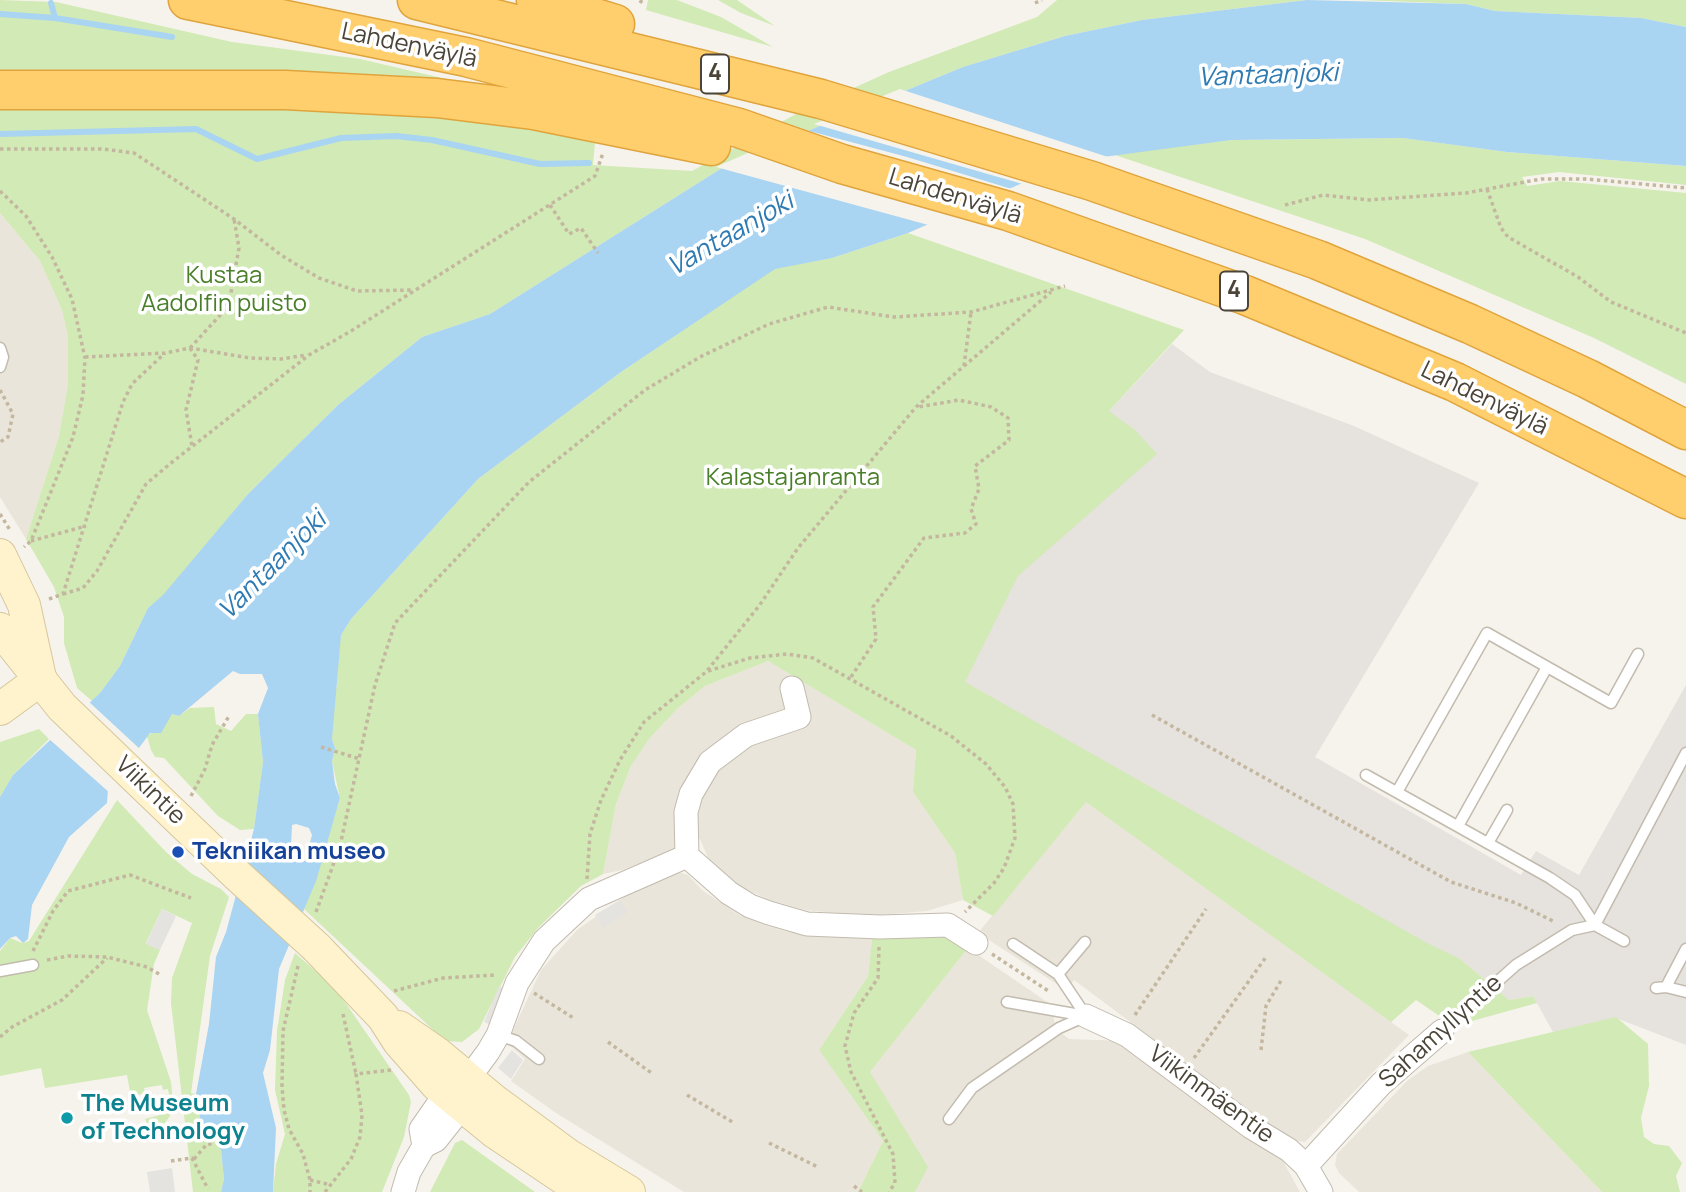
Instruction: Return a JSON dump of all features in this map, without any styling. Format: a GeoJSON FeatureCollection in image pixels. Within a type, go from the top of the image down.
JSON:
{"type":"FeatureCollection","features":[{"type":"Feature","properties":{"kind":"highway","name":"Lahdenväylä"},"geometry":{"type":"LineString","coordinates":[[188,0],[466,57],[739,128],[842,164],[1008,211],[1245,295],[1455,382],[1686,499]]}},
{"type":"Feature","properties":{"kind":"highway","name":"Lahdenväylä"},"geometry":{"type":"LineString","coordinates":[[417,0],[821,99],[1092,181],[1318,260],[1445,313],[1588,379],[1686,430]]}},
{"type":"Feature","properties":{"kind":"highway"},"geometry":{"type":"LineString","coordinates":[[536,0],[657,36],[821,99]]}},
{"type":"Feature","properties":{"kind":"highway"},"geometry":{"type":"LineString","coordinates":[[0,90],[259,90],[437,98],[533,110],[695,144],[842,164]]}},
{"type":"Feature","properties":{"kind":"main road"},"geometry":{"type":"LineString","coordinates":[[0,709],[41,679],[11,552]]}},
{"type":"Feature","properties":{"kind":"main road","name":"Viikintie"},"geometry":{"type":"LineString","coordinates":[[0,629],[71,716],[309,943],[386,1005],[422,1071],[629,1192]]}},
{"type":"Feature","properties":{"kind":"main road","name":"Viikintie"},"geometry":{"type":"LineString","coordinates":[[458,1093],[556,1176],[584,1192]]}},
{"type":"Feature","properties":{"kind":"street"},"geometry":{"type":"LineString","coordinates":[[792,688],[799,717],[746,735],[710,762],[691,794],[686,811],[687,856],[704,873],[750,906],[807,924],[880,927],[948,925],[976,943]]}},
{"type":"Feature","properties":{"kind":"street"},"geometry":{"type":"LineString","coordinates":[[403,1192],[424,1146],[421,1129],[458,1093],[498,1035],[517,983],[544,941],[589,899],[687,856]]}},
{"type":"Feature","properties":{"kind":"street","name":"Viikinmäentie"},"geometry":{"type":"LineString","coordinates":[[1086,1016],[1121,1032],[1251,1127],[1289,1150],[1306,1166],[1321,1192]]}},
{"type":"Feature","properties":{"kind":"street","name":"Sahamyllyntie"},"geometry":{"type":"LineString","coordinates":[[1306,1166],[1381,1084],[1442,1031]]}},
{"type":"Feature","properties":{"kind":"lane"},"geometry":{"type":"LineString","coordinates":[[0,348],[3,357],[0,367]]}},
{"type":"Feature","properties":{"kind":"lane"},"geometry":{"type":"LineString","coordinates":[[1397,792],[1487,633],[1611,703],[1638,654]]}},
{"type":"Feature","properties":{"kind":"lane"},"geometry":{"type":"LineString","coordinates":[[1458,827],[1547,667]]}},
{"type":"Feature","properties":{"kind":"lane"},"geometry":{"type":"LineString","coordinates":[[1595,925],[1686,753]]}},
{"type":"Feature","properties":{"kind":"lane"},"geometry":{"type":"LineString","coordinates":[[1366,775],[1527,865],[1575,895],[1595,925],[1624,941]]}},
{"type":"Feature","properties":{"kind":"lane"},"geometry":{"type":"LineString","coordinates":[[1488,843],[1507,810]]}},
{"type":"Feature","properties":{"kind":"lane","name":"Sahamyllyntie"},"geometry":{"type":"LineString","coordinates":[[1442,1031],[1516,965],[1572,930],[1595,925]]}},
{"type":"Feature","properties":{"kind":"lane"},"geometry":{"type":"LineString","coordinates":[[1058,974],[1085,942]]}},
{"type":"Feature","properties":{"kind":"lane"},"geometry":{"type":"LineString","coordinates":[[1013,944],[1058,974],[1086,1016]]}},
{"type":"Feature","properties":{"kind":"lane"},"geometry":{"type":"LineString","coordinates":[[1686,949],[1661,987],[1686,992]]}},
{"type":"Feature","properties":{"kind":"lane"},"geometry":{"type":"LineString","coordinates":[[0,971],[33,965]]}},
{"type":"Feature","properties":{"kind":"lane"},"geometry":{"type":"LineString","coordinates":[[1007,1002],[1086,1016]]}},
{"type":"Feature","properties":{"kind":"lane"},"geometry":{"type":"LineString","coordinates":[[949,1119],[972,1088],[1059,1028],[1086,1016]]}},
{"type":"Feature","properties":{"kind":"lane"},"geometry":{"type":"LineString","coordinates":[[498,1035],[516,1041],[539,1059]]}},
{"type":"Feature","properties":{"kind":"path"},"geometry":{"type":"LineString","coordinates":[[1035,3],[1042,0]]}},
{"type":"Feature","properties":{"kind":"path"},"geometry":{"type":"LineString","coordinates":[[49,599],[83,588],[97,571],[146,484],[309,355],[352,331],[595,176],[605,148]]}},
{"type":"Feature","properties":{"kind":"path"},"geometry":{"type":"LineString","coordinates":[[0,149],[103,149],[134,153],[234,219],[281,255],[343,288],[381,293],[414,290]]}},
{"type":"Feature","properties":{"kind":"path"},"geometry":{"type":"LineString","coordinates":[[1285,205],[1323,195],[1369,200],[1403,199],[1487,189],[1541,179],[1586,179],[1686,188]]}},
{"type":"Feature","properties":{"kind":"path"},"geometry":{"type":"LineString","coordinates":[[1487,189],[1501,228],[1508,237],[1578,277],[1611,302],[1686,333]]}},
{"type":"Feature","properties":{"kind":"path"},"geometry":{"type":"LineString","coordinates":[[0,191],[26,216],[52,257],[72,299],[85,358],[83,395],[73,437],[31,541]]}},
{"type":"Feature","properties":{"kind":"path"},"geometry":{"type":"LineString","coordinates":[[550,205],[569,234],[581,228],[598,253]]}},
{"type":"Feature","properties":{"kind":"path"},"geometry":{"type":"LineString","coordinates":[[190,348],[223,312],[230,298],[239,248],[234,219]]}},
{"type":"Feature","properties":{"kind":"path"},"geometry":{"type":"LineString","coordinates":[[310,1192],[310,1180],[303,1154],[289,1129],[282,1086],[283,1031],[340,846],[375,685],[395,623],[529,482],[645,390],[700,357],[769,324],[828,307],[894,317],[971,312],[1065,286]]}},
{"type":"Feature","properties":{"kind":"path"},"geometry":{"type":"LineString","coordinates":[[589,899],[586,874],[590,834],[601,800],[620,760],[645,722],[706,672],[759,606],[798,548],[916,407],[1053,290]]}},
{"type":"Feature","properties":{"kind":"path"},"geometry":{"type":"LineString","coordinates":[[964,366],[971,312]]}},
{"type":"Feature","properties":{"kind":"path"},"geometry":{"type":"LineString","coordinates":[[190,348],[198,360],[186,410],[192,447]]}},
{"type":"Feature","properties":{"kind":"path"},"geometry":{"type":"LineString","coordinates":[[85,358],[165,353],[190,348],[250,358],[281,359],[309,355]]}},
{"type":"Feature","properties":{"kind":"path"},"geometry":{"type":"LineString","coordinates":[[63,594],[123,402],[132,384],[165,353]]}},
{"type":"Feature","properties":{"kind":"path"},"geometry":{"type":"LineString","coordinates":[[0,390],[13,414],[8,437],[0,442]]}},
{"type":"Feature","properties":{"kind":"path"},"geometry":{"type":"LineString","coordinates":[[851,677],[876,639],[873,607],[925,538],[965,533],[976,524],[971,509],[979,489],[975,466],[1009,440],[1008,418],[991,407],[959,400],[916,407]]}},
{"type":"Feature","properties":{"kind":"path"},"geometry":{"type":"LineString","coordinates":[[11,552],[31,541],[86,526]]}},
{"type":"Feature","properties":{"kind":"path"},"geometry":{"type":"LineString","coordinates":[[706,672],[750,658],[787,654],[813,658],[851,677],[960,743],[996,774],[1013,804],[1015,838],[1004,868],[971,908],[948,925]]}},
{"type":"Feature","properties":{"kind":"path"},"geometry":{"type":"LineString","coordinates":[[1152,715],[1451,882],[1516,903],[1572,930]]}},
{"type":"Feature","properties":{"kind":"path"},"geometry":{"type":"LineString","coordinates":[[188,799],[205,769],[212,745],[229,716]]}},
{"type":"Feature","properties":{"kind":"path"},"geometry":{"type":"LineString","coordinates":[[321,747],[360,759]]}},
{"type":"Feature","properties":{"kind":"path"},"geometry":{"type":"LineString","coordinates":[[159,974],[147,967],[107,957],[68,956],[33,965],[33,950],[53,911],[68,891],[130,875],[191,898]]}},
{"type":"Feature","properties":{"kind":"path"},"geometry":{"type":"LineString","coordinates":[[1121,1032],[1206,909]]}},
{"type":"Feature","properties":{"kind":"path"},"geometry":{"type":"LineString","coordinates":[[880,927],[878,978],[854,1013],[845,1046],[851,1072],[893,1154],[895,1183],[889,1192]]}},
{"type":"Feature","properties":{"kind":"path"},"geometry":{"type":"LineString","coordinates":[[976,943],[1086,1016]]}},
{"type":"Feature","properties":{"kind":"path"},"geometry":{"type":"LineString","coordinates":[[0,1037],[12,1027],[62,1000],[107,957]]}},
{"type":"Feature","properties":{"kind":"path"},"geometry":{"type":"LineString","coordinates":[[1181,1075],[1266,957]]}},
{"type":"Feature","properties":{"kind":"path"},"geometry":{"type":"LineString","coordinates":[[386,1005],[443,978],[485,974],[517,983],[575,1019]]}},
{"type":"Feature","properties":{"kind":"path"},"geometry":{"type":"LineString","coordinates":[[1261,1050],[1266,1006],[1282,979]]}},
{"type":"Feature","properties":{"kind":"path"},"geometry":{"type":"LineString","coordinates":[[325,1192],[351,1158],[360,1136],[362,1115],[342,1012]]}},
{"type":"Feature","properties":{"kind":"path"},"geometry":{"type":"LineString","coordinates":[[608,1042],[653,1074]]}},
{"type":"Feature","properties":{"kind":"path"},"geometry":{"type":"LineString","coordinates":[[356,1074],[396,1069]]}},
{"type":"Feature","properties":{"kind":"path"},"geometry":{"type":"LineString","coordinates":[[687,1095],[734,1123]]}},
{"type":"Feature","properties":{"kind":"path"},"geometry":{"type":"LineString","coordinates":[[769,1143],[818,1167]]}},
{"type":"Feature","properties":{"kind":"path"},"geometry":{"type":"LineString","coordinates":[[171,1161],[194,1160],[207,1144],[212,1144]]}},
{"type":"Feature","properties":{"kind":"path"},"geometry":{"type":"LineString","coordinates":[[194,1160],[208,1189]]}},
{"type":"Feature","properties":{"kind":"path"},"geometry":{"type":"LineString","coordinates":[[310,1180],[331,1185]]}},
{"type":"Feature","properties":{"kind":"path"},"geometry":{"type":"LineString","coordinates":[[854,1186],[862,1192]]}},
{"type":"Feature","properties":{"kind":"shaded area"},"geometry":{"type":"Polygon","coordinates":[[[0,213],[40,261],[62,310],[68,336],[68,384],[59,436],[26,539],[0,497],[0,213]]]}},
{"type":"Feature","properties":{"kind":"shaded area"},"geometry":{"type":"Polygon","coordinates":[[[1172,344],[1210,372],[1354,426],[1479,483],[1315,757],[1521,875],[1536,851],[1579,875],[1686,685],[1686,1045],[1616,1018],[1553,1032],[1533,996],[1509,1000],[1460,959],[1391,1022],[881,654],[1172,344]]]}},
{"type":"Feature","properties":{"kind":"shaded area"},"geometry":{"type":"Polygon","coordinates":[[[768,661],[916,750],[913,792],[955,853],[963,900],[927,911],[866,916],[805,910],[770,900],[737,885],[709,860],[700,839],[622,870],[603,874],[616,804],[631,766],[649,739],[678,708],[705,686],[768,661]]]}},
{"type":"Feature","properties":{"kind":"shaded area"},"geometry":{"type":"Polygon","coordinates":[[[1086,802],[1409,1035],[1305,1142],[1287,1139],[1074,980],[1066,990],[978,933],[1086,802]]]}},
{"type":"Feature","properties":{"kind":"shaded area"},"geometry":{"type":"Polygon","coordinates":[[[671,870],[688,875],[702,890],[739,915],[764,925],[788,932],[872,939],[868,976],[819,1050],[883,1141],[858,1192],[684,1192],[556,1113],[511,1081],[525,1059],[507,1043],[541,970],[577,930],[621,899],[631,887],[671,870]]]}},
{"type":"Feature","properties":{"kind":"shaded area"},"geometry":{"type":"Polygon","coordinates":[[[620,900],[628,912],[603,928],[595,915],[620,900]]]}},
{"type":"Feature","properties":{"kind":"shaded area"},"geometry":{"type":"Polygon","coordinates":[[[162,909],[176,916],[160,950],[146,944],[162,909]]]}},
{"type":"Feature","properties":{"kind":"shaded area"},"geometry":{"type":"Polygon","coordinates":[[[968,948],[1053,1006],[1054,1021],[1059,1031],[1069,1039],[1124,1041],[1283,1161],[1300,1192],[915,1192],[919,1183],[870,1072],[968,948]]]}},
{"type":"Feature","properties":{"kind":"shaded area"},"geometry":{"type":"Polygon","coordinates":[[[499,986],[506,989],[491,1025],[484,1022],[499,986]]]}},
{"type":"Feature","properties":{"kind":"shaded area"},"geometry":{"type":"Polygon","coordinates":[[[512,1050],[523,1060],[511,1079],[498,1068],[512,1050]]]}},
{"type":"Feature","properties":{"kind":"shaded area"},"geometry":{"type":"Polygon","coordinates":[[[1468,1052],[1602,1192],[1359,1192],[1339,1173],[1335,1165],[1337,1154],[1408,1080],[1428,1066],[1468,1052]]]}},
{"type":"Feature","properties":{"kind":"shaded area"},"geometry":{"type":"Polygon","coordinates":[[[172,1168],[175,1192],[150,1192],[147,1172],[172,1168]]]}},
{"type":"Feature","properties":{"kind":"green space"},"geometry":{"type":"Polygon","coordinates":[[[0,0],[56,2],[232,42],[360,59],[455,81],[284,72],[0,74],[0,0]]]}},
{"type":"Feature","properties":{"kind":"green space"},"geometry":{"type":"Polygon","coordinates":[[[648,0],[677,0],[721,17],[773,47],[646,10],[648,0]]]}},
{"type":"Feature","properties":{"kind":"green space"},"geometry":{"type":"Polygon","coordinates":[[[718,0],[737,0],[775,26],[741,13],[718,0]]]}},
{"type":"Feature","properties":{"kind":"green space","name":"Kustaa Aadolfin puisto"},"geometry":{"type":"Polygon","coordinates":[[[1057,0],[1307,0],[1142,20],[1065,36],[963,67],[730,163],[490,314],[422,337],[338,405],[248,494],[163,596],[148,608],[120,666],[100,693],[92,701],[77,688],[64,643],[64,617],[54,587],[26,539],[59,436],[68,384],[68,336],[62,310],[40,261],[0,213],[0,107],[280,106],[405,114],[524,128],[595,142],[593,165],[692,171],[796,114],[889,72],[1037,17],[1057,0]]]}},
{"type":"Feature","properties":{"kind":"green space"},"geometry":{"type":"Polygon","coordinates":[[[1359,0],[1686,0],[1686,27],[1641,18],[1495,11],[1466,4],[1359,0]]]}},
{"type":"Feature","properties":{"kind":"green space"},"geometry":{"type":"Polygon","coordinates":[[[1404,138],[1507,152],[1686,166],[1686,185],[1559,172],[1522,177],[1527,186],[1560,181],[1686,193],[1686,384],[1594,338],[1365,239],[1112,154],[1231,140],[1404,138]]]}},
{"type":"Feature","properties":{"kind":"green space","name":"Kalastajanranta"},"geometry":{"type":"Polygon","coordinates":[[[908,233],[1184,330],[1109,411],[1135,430],[1157,454],[1018,576],[965,682],[1425,942],[1460,959],[1509,1000],[1533,996],[1537,1003],[1454,1026],[1416,1000],[1391,1022],[1086,802],[993,916],[963,900],[955,853],[913,792],[916,750],[768,661],[705,686],[678,708],[649,739],[631,766],[616,804],[603,874],[581,886],[538,928],[515,957],[479,1029],[462,1042],[445,1041],[304,909],[340,799],[332,761],[335,748],[332,739],[333,705],[337,684],[338,649],[341,635],[351,619],[478,479],[621,372],[775,268],[832,258],[908,233]]]}},
{"type":"Feature","properties":{"kind":"green space"},"geometry":{"type":"Polygon","coordinates":[[[214,707],[216,724],[231,731],[246,714],[258,714],[263,762],[254,829],[240,830],[218,816],[164,758],[155,757],[151,750],[147,736],[162,726],[172,714],[179,716],[190,708],[214,707]]]}},
{"type":"Feature","properties":{"kind":"green space"},"geometry":{"type":"Polygon","coordinates":[[[39,729],[49,739],[13,775],[0,797],[0,742],[39,729]]]}},
{"type":"Feature","properties":{"kind":"green space"},"geometry":{"type":"Polygon","coordinates":[[[117,800],[166,852],[192,874],[221,889],[229,897],[210,956],[191,1093],[196,1094],[203,1136],[212,1136],[221,1150],[224,1179],[221,1192],[193,1192],[171,1003],[172,978],[192,923],[162,909],[146,943],[160,950],[154,964],[147,1010],[171,1082],[173,1104],[170,1116],[164,1124],[155,1129],[148,1126],[145,1119],[167,1113],[167,1108],[171,1107],[168,1089],[163,1090],[162,1085],[144,1088],[145,1093],[131,1097],[127,1075],[45,1088],[41,1068],[0,1076],[0,951],[10,938],[22,943],[29,941],[117,800]]]}},
{"type":"Feature","properties":{"kind":"green space"},"geometry":{"type":"Polygon","coordinates":[[[923,932],[947,936],[968,948],[870,1072],[928,1167],[915,1192],[858,1192],[883,1141],[819,1050],[868,976],[872,939],[923,932]]]}},
{"type":"Feature","properties":{"kind":"green space"},"geometry":{"type":"Polygon","coordinates":[[[295,953],[336,989],[409,1095],[411,1102],[404,1137],[382,1192],[273,1192],[276,1164],[285,1134],[275,1090],[277,1031],[285,980],[295,953]]]}},
{"type":"Feature","properties":{"kind":"green space"},"geometry":{"type":"Polygon","coordinates":[[[1616,1017],[1648,1044],[1649,1086],[1641,1118],[1644,1137],[1654,1144],[1669,1146],[1682,1163],[1676,1176],[1680,1192],[1602,1192],[1468,1052],[1616,1017]]]}},
{"type":"Feature","properties":{"kind":"green space"},"geometry":{"type":"Polygon","coordinates":[[[462,1140],[535,1192],[430,1192],[455,1143],[462,1140]]]}},
{"type":"Feature","properties":{"kind":"water","name":"Vantaanjoki"},"geometry":{"type":"Polygon","coordinates":[[[1307,0],[1466,4],[1495,11],[1641,18],[1686,27],[1686,166],[1507,152],[1403,138],[1231,140],[1073,161],[908,233],[832,258],[775,269],[621,372],[478,479],[351,619],[341,635],[332,739],[335,748],[332,761],[335,784],[340,798],[316,881],[279,969],[270,1050],[263,1073],[276,1128],[273,1192],[221,1192],[224,1179],[221,1150],[212,1136],[203,1137],[196,1094],[209,1024],[216,957],[226,932],[254,829],[263,762],[258,714],[268,688],[262,674],[240,674],[233,671],[179,716],[172,714],[161,733],[150,733],[108,790],[107,803],[69,837],[32,905],[28,939],[23,943],[16,936],[10,938],[0,949],[0,797],[13,775],[100,693],[120,666],[148,608],[163,595],[248,494],[338,405],[422,337],[490,314],[730,163],[963,67],[1065,36],[1142,20],[1307,0]],[[292,825],[291,846],[298,862],[305,861],[312,835],[309,828],[292,825]]]}},
{"type":"Feature","properties":{"kind":"pier"},"geometry":{"type":"Polygon","coordinates":[[[900,89],[1111,158],[1074,164],[1026,185],[814,124],[900,89]]]}},
{"type":"Feature","properties":{"kind":"pier"},"geometry":{"type":"Polygon","coordinates":[[[802,129],[1015,190],[932,226],[716,167],[802,129]]]}},
{"type":"Feature","properties":{"kind":"pier"},"geometry":{"type":"Polygon","coordinates":[[[87,700],[141,750],[111,794],[48,738],[87,700]]]}},
{"type":"Feature","properties":{"kind":"waterway"},"geometry":{"type":"LineString","coordinates":[[0,14],[55,18],[51,3]]}},
{"type":"Feature","properties":{"kind":"waterway"},"geometry":{"type":"LineString","coordinates":[[55,18],[172,37]]}},
{"type":"Feature","properties":{"kind":"waterway"},"geometry":{"type":"LineString","coordinates":[[0,134],[196,129],[257,159],[341,138],[396,136],[432,140],[540,164],[589,163]]}},
{"type":"Feature","properties":{"kind":"place","name":"Tekniikan museo"},"geometry":{"type":"Point","coordinates":[178,852]}},
{"type":"Feature","properties":{"kind":"place","name":"The Museum of Technology"},"geometry":{"type":"Point","coordinates":[67,1118]}}]}
